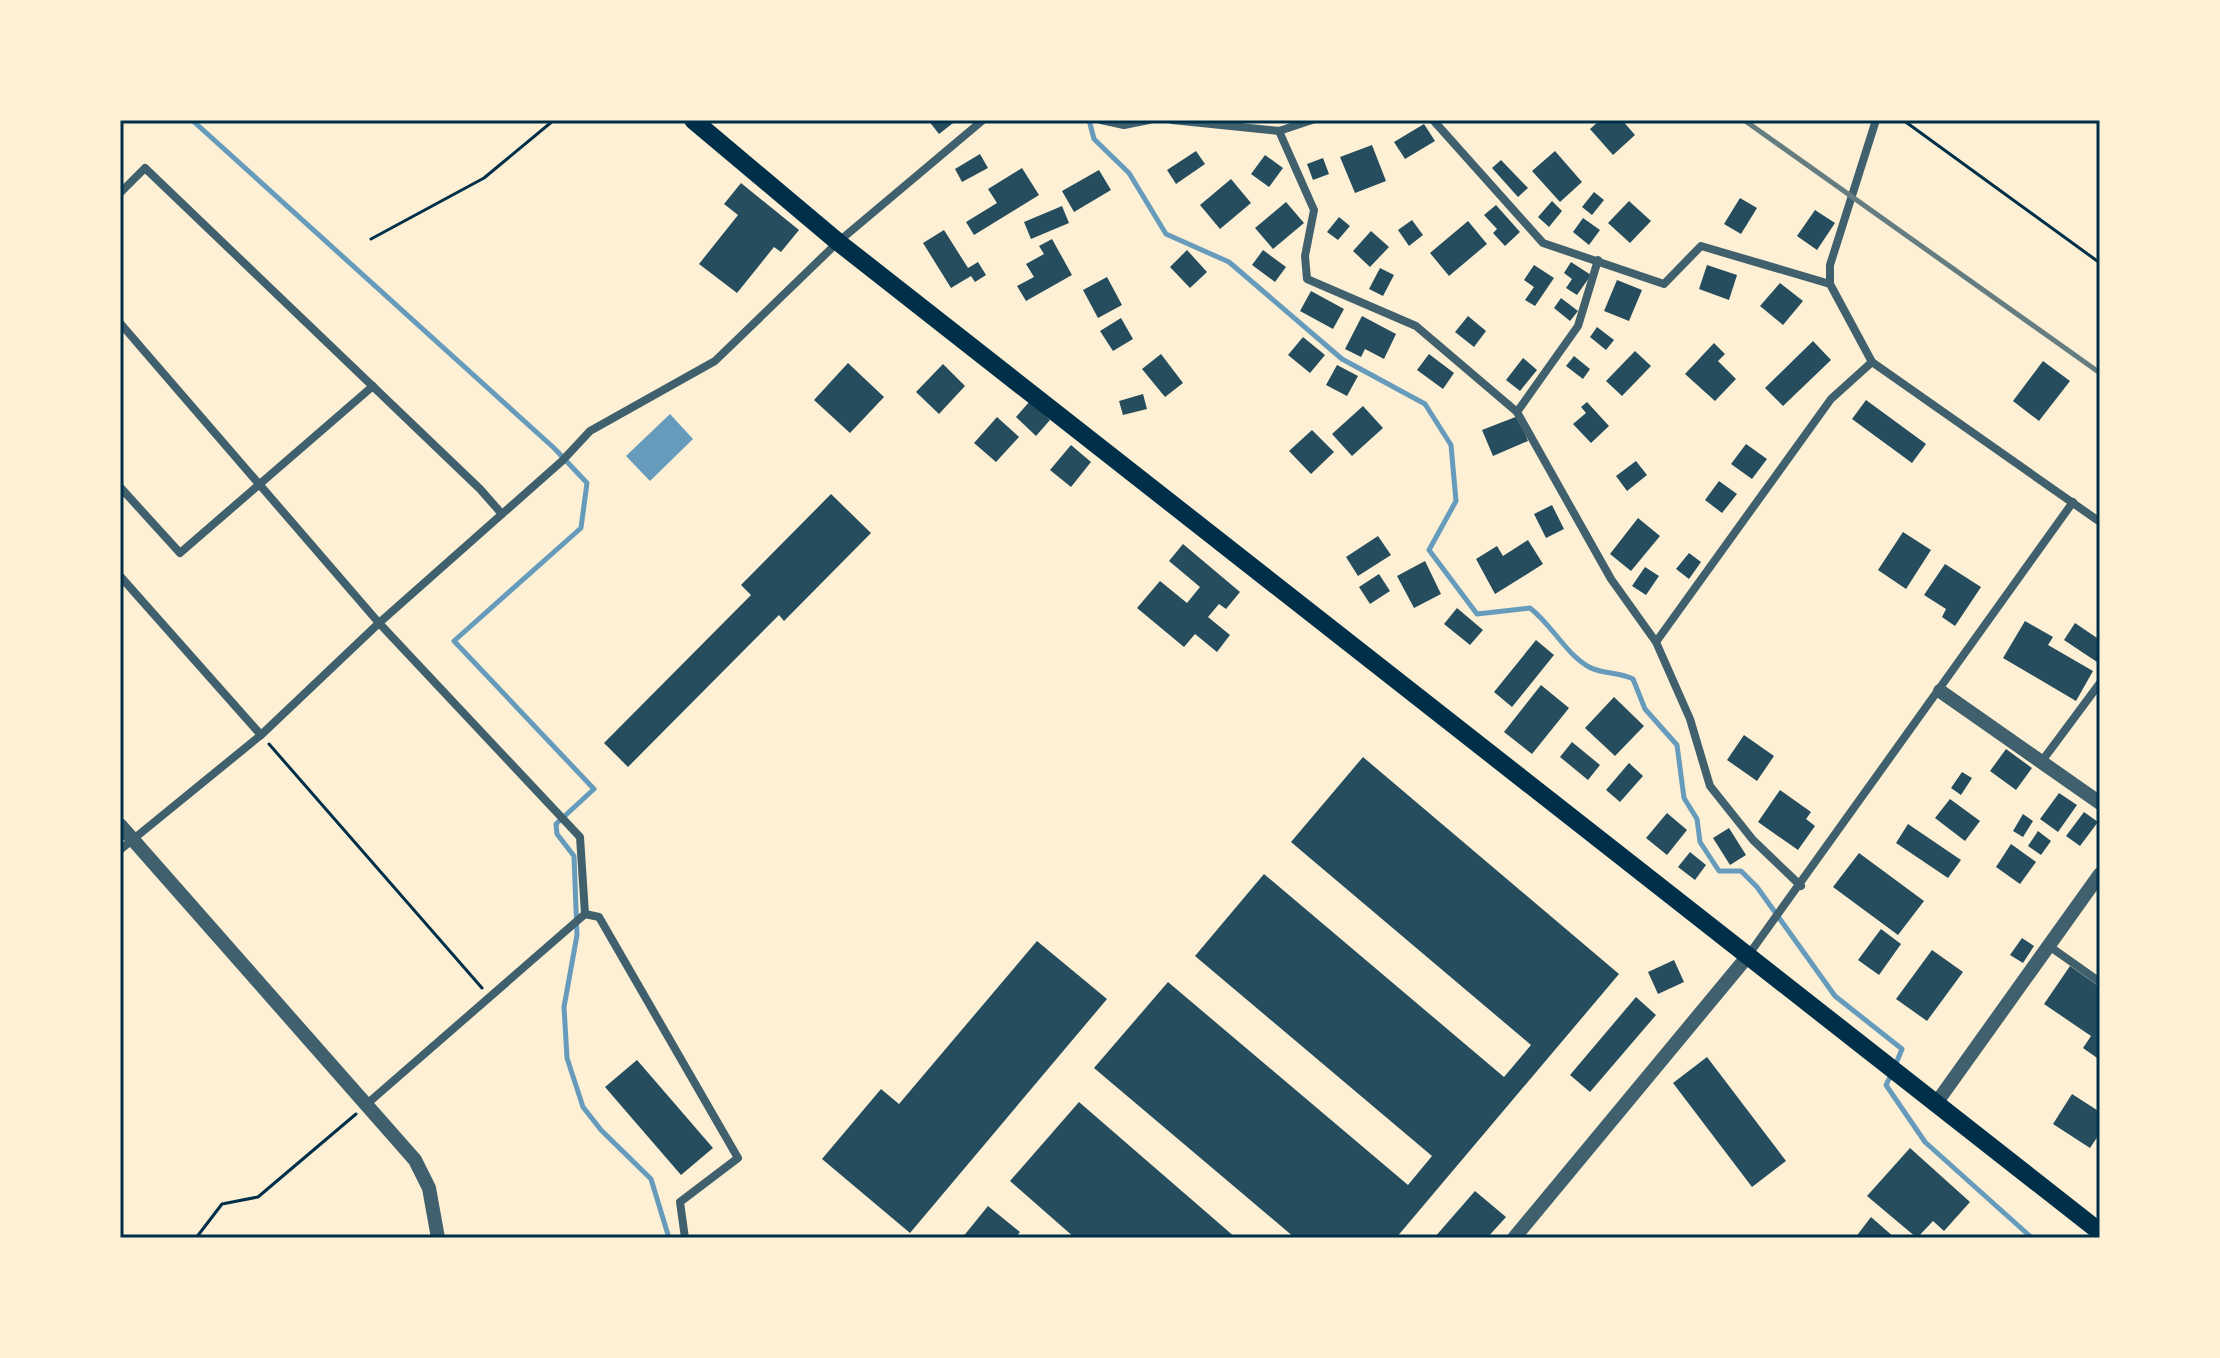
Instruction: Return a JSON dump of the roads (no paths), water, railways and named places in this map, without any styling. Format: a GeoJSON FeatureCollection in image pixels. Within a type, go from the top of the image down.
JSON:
{"type":"FeatureCollection","features":[{"type":"Feature","properties":{"kind":"highway"},"geometry":{"type":"LineString","coordinates":[[693,120],[838,242],[2100,1232]]}},
{"type":"Feature","properties":{"kind":"street"},"geometry":{"type":"LineString","coordinates":[[120,850],[261,735],[379,623],[562,461],[590,431],[715,361],[838,242],[983,120]]}},
{"type":"Feature","properties":{"kind":"street"},"geometry":{"type":"LineString","coordinates":[[1102,120],[1124,125],[1149,120]]}},
{"type":"Feature","properties":{"kind":"street"},"geometry":{"type":"LineString","coordinates":[[1172,120],[1279,131],[1312,120]]}},
{"type":"Feature","properties":{"kind":"street"},"geometry":{"type":"LineString","coordinates":[[1433,120],[1543,243],[1664,284],[1701,246],[1830,284]]}},
{"type":"Feature","properties":{"kind":"street"},"geometry":{"type":"LineString","coordinates":[[1876,120],[1849,196],[1830,265],[1830,284],[1872,362],[2100,522]]}},
{"type":"Feature","properties":{"kind":"street"},"geometry":{"type":"LineString","coordinates":[[1279,131],[1314,210],[1305,256],[1307,279],[1416,326],[1517,412],[1611,579],[1656,642],[1690,719],[1710,786],[1753,840],[1801,886]]}},
{"type":"Feature","properties":{"kind":"street"},"geometry":{"type":"LineString","coordinates":[[120,193],[145,168],[502,514]]}},
{"type":"Feature","properties":{"kind":"street"},"geometry":{"type":"LineString","coordinates":[[1517,412],[1578,326],[1598,260]]}},
{"type":"Feature","properties":{"kind":"street"},"geometry":{"type":"LineString","coordinates":[[120,323],[379,623],[580,837],[585,914]]}},
{"type":"Feature","properties":{"kind":"street"},"geometry":{"type":"LineString","coordinates":[[1656,642],[1831,399],[1872,362]]}},
{"type":"Feature","properties":{"kind":"street"},"geometry":{"type":"LineString","coordinates":[[120,487],[180,553],[373,386]]}},
{"type":"Feature","properties":{"kind":"street"},"geometry":{"type":"LineString","coordinates":[[1514,1238],[1747,957],[1801,886],[2073,502]]}},
{"type":"Feature","properties":{"kind":"street"},"geometry":{"type":"LineString","coordinates":[[120,576],[261,735]]}},
{"type":"Feature","properties":{"kind":"street"},"geometry":{"type":"LineString","coordinates":[[2042,761],[2100,683]]}},
{"type":"Feature","properties":{"kind":"street"},"geometry":{"type":"LineString","coordinates":[[1940,691],[2100,803]]}},
{"type":"Feature","properties":{"kind":"street"},"geometry":{"type":"LineString","coordinates":[[120,825],[415,1160],[429,1188],[438,1238]]}},
{"type":"Feature","properties":{"kind":"street"},"geometry":{"type":"LineString","coordinates":[[1937,1102],[2100,874]]}},
{"type":"Feature","properties":{"kind":"street"},"geometry":{"type":"LineString","coordinates":[[368,1103],[585,914]]}},
{"type":"Feature","properties":{"kind":"street"},"geometry":{"type":"LineString","coordinates":[[585,914],[599,917],[738,1158],[680,1202],[685,1238]]}},
{"type":"Feature","properties":{"kind":"street"},"geometry":{"type":"LineString","coordinates":[[2049,946],[2100,982]]}},
{"type":"Feature","properties":{"kind":"water"},"geometry":{"type":"Polygon","coordinates":[[[670,414],[693,439],[650,481],[626,456],[670,414]]]}},
{"type":"Feature","properties":{"kind":"waterway"},"geometry":{"type":"LineString","coordinates":[[192,120],[554,448],[587,483],[581,528],[454,641],[594,789],[556,824],[557,834],[574,856],[577,935],[564,1007],[567,1058],[583,1107],[601,1130],[651,1179],[669,1238]]}},
{"type":"Feature","properties":{"kind":"waterway"},"geometry":{"type":"LineString","coordinates":[[1089,120],[1094,139],[1129,173],[1166,234],[1229,262],[1342,359],[1425,404],[1451,445],[1456,501],[1429,550],[1477,614],[1530,608],[1580,661],[1594,669],[1633,679],[1645,709],[1677,745],[1684,798],[1697,819],[1700,842],[1719,871],[1741,871],[1757,887],[1835,996],[1902,1049],[1895,1066]]}},
{"type":"Feature","properties":{"kind":"waterway"},"geometry":{"type":"LineString","coordinates":[[1891,1075],[1886,1085],[1925,1142],[2032,1238]]}},
{"type":"Feature","properties":{"kind":"railway"},"geometry":{"type":"LineString","coordinates":[[1744,120],[2100,373]]}}]}
